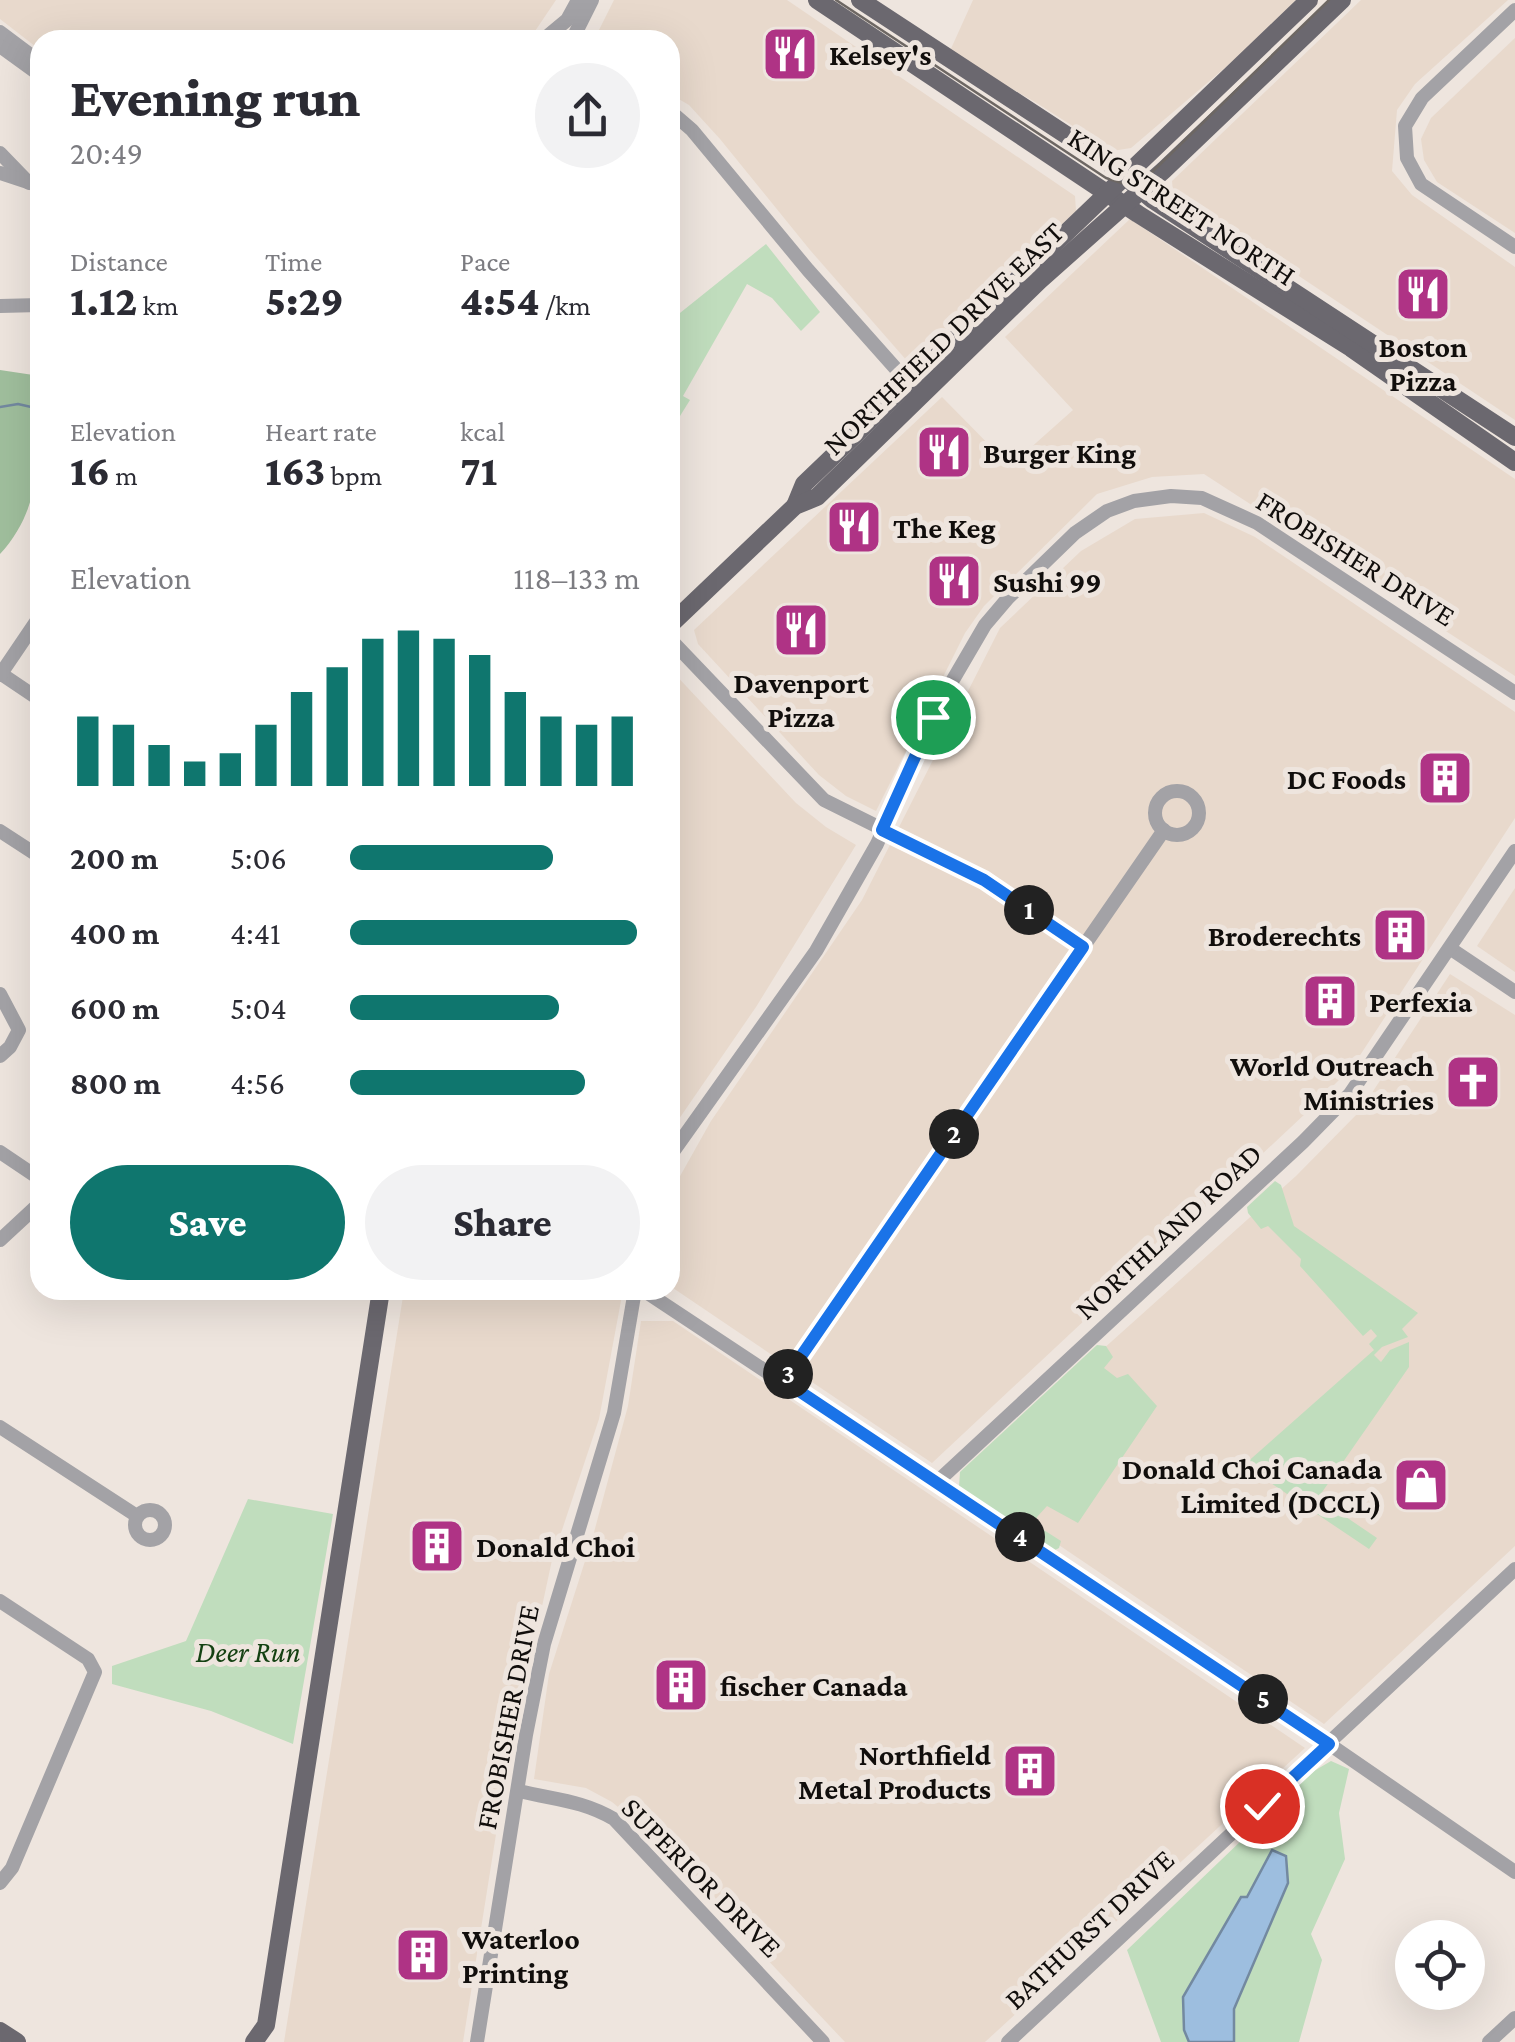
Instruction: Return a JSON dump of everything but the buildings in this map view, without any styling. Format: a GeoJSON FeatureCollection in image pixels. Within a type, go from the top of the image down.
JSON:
{"type":"FeatureCollection","features":[{"type":"Feature","properties":{"kind":"main road","name":"KING STREET NORTH"},"geometry":{"type":"LineString","coordinates":[[817,0],[1125,204],[1352,348],[1515,462]]}},
{"type":"Feature","properties":{"kind":"main road","name":"KING STREET NORTH"},"geometry":{"type":"LineString","coordinates":[[860,0],[1515,436]]}},
{"type":"Feature","properties":{"kind":"main road","name":"NORTHFIELD DRIVE EAST"},"geometry":{"type":"LineString","coordinates":[[916,390],[1107,192],[1308,0]]}},
{"type":"Feature","properties":{"kind":"main road","name":"NORTHFIELD DRIVE EAST"},"geometry":{"type":"LineString","coordinates":[[680,615],[795,506],[804,484],[1142,191],[1342,0]]}},
{"type":"Feature","properties":{"kind":"main road"},"geometry":{"type":"LineString","coordinates":[[254,2042],[268,2034],[379,1300]]}},
{"type":"Feature","properties":{"kind":"main road"},"geometry":{"type":"LineString","coordinates":[[0,2031],[17,2042]]}},
{"type":"Feature","properties":{"kind":"street"},"geometry":{"type":"LineString","coordinates":[[554,30],[567,20],[578,0]]}},
{"type":"Feature","properties":{"kind":"street"},"geometry":{"type":"LineString","coordinates":[[575,30],[592,0]]}},
{"type":"Feature","properties":{"kind":"street"},"geometry":{"type":"LineString","coordinates":[[1515,10],[1422,98],[1405,126],[1407,158],[1421,184],[1515,247]]}},
{"type":"Feature","properties":{"kind":"street"},"geometry":{"type":"LineString","coordinates":[[0,32],[30,54]]}},
{"type":"Feature","properties":{"kind":"street"},"geometry":{"type":"LineString","coordinates":[[0,46],[30,68]]}},
{"type":"Feature","properties":{"kind":"street"},"geometry":{"type":"LineString","coordinates":[[680,120],[916,390]]}},
{"type":"Feature","properties":{"kind":"street"},"geometry":{"type":"LineString","coordinates":[[0,153],[30,180]]}},
{"type":"Feature","properties":{"kind":"street"},"geometry":{"type":"LineString","coordinates":[[0,173],[30,183]]}},
{"type":"Feature","properties":{"kind":"street"},"geometry":{"type":"LineString","coordinates":[[0,306],[30,305]]}},
{"type":"Feature","properties":{"kind":"street","name":"FROBISHER DRIVE"},"geometry":{"type":"LineString","coordinates":[[680,1142],[816,951],[882,830],[940,702],[984,625],[1075,533],[1107,511],[1134,500],[1202,498],[1257,523],[1515,693]]}},
{"type":"Feature","properties":{"kind":"street"},"geometry":{"type":"LineString","coordinates":[[30,630],[0,674],[30,694]]}},
{"type":"Feature","properties":{"kind":"street"},"geometry":{"type":"LineString","coordinates":[[680,650],[815,793],[840,810],[984,880],[1083,947]]}},
{"type":"Feature","properties":{"kind":"street"},"geometry":{"type":"LineString","coordinates":[[784,1381],[1164,830]]}},
{"type":"Feature","properties":{"kind":"street"},"geometry":{"type":"LineString","coordinates":[[0,831],[30,850]]}},
{"type":"Feature","properties":{"kind":"street","name":"NORTHLAND ROAD"},"geometry":{"type":"LineString","coordinates":[[937,1482],[1350,1094],[1515,851]]}},
{"type":"Feature","properties":{"kind":"street"},"geometry":{"type":"LineString","coordinates":[[1451,949],[1515,992]]}},
{"type":"Feature","properties":{"kind":"street"},"geometry":{"type":"LineString","coordinates":[[0,994],[19,1030],[10,1048],[0,1056]]}},
{"type":"Feature","properties":{"kind":"street"},"geometry":{"type":"LineString","coordinates":[[0,1152],[30,1172]]}},
{"type":"Feature","properties":{"kind":"street"},"geometry":{"type":"LineString","coordinates":[[0,1240],[30,1213]]}},
{"type":"Feature","properties":{"kind":"street","name":"FROBISHER DRIVE"},"geometry":{"type":"LineString","coordinates":[[478,2042],[544,1644],[614,1413],[633,1300]]}},
{"type":"Feature","properties":{"kind":"street"},"geometry":{"type":"LineString","coordinates":[[658,1300],[937,1482],[1515,1872]]}},
{"type":"Feature","properties":{"kind":"street"},"geometry":{"type":"LineString","coordinates":[[0,1427],[137,1516]]}},
{"type":"Feature","properties":{"kind":"street","name":"BATHURST DRIVE"},"geometry":{"type":"LineString","coordinates":[[1008,2042],[1515,1569]]}},
{"type":"Feature","properties":{"kind":"street"},"geometry":{"type":"LineString","coordinates":[[0,1602],[88,1658],[95,1672],[12,1868],[0,1883]]}},
{"type":"Feature","properties":{"kind":"street","name":"SUPERIOR DRIVE"},"geometry":{"type":"LineString","coordinates":[[519,1791],[567,1798],[614,1820],[823,2042]]}},
{"type":"Feature","properties":{"kind":"street"},"geometry":{"type":"LineString","coordinates":[[1488,2042],[1515,2018]]}},
{"type":"Feature","properties":{"kind":"shaded area"},"geometry":{"type":"Polygon","coordinates":[[[0,0],[556,0],[536,30],[30,30],[30,42],[0,19],[0,0]]]}},
{"type":"Feature","properties":{"kind":"shaded area"},"geometry":{"type":"Polygon","coordinates":[[[614,0],[787,0],[1075,196],[1076,211],[918,359],[908,362],[720,139],[680,100],[680,30],[599,30],[614,0]]]}},
{"type":"Feature","properties":{"kind":"shaded area"},"geometry":{"type":"Polygon","coordinates":[[[973,0],[1296,0],[1240,55],[1131,148],[1112,151],[949,53],[973,0]]]}},
{"type":"Feature","properties":{"kind":"shaded area"},"geometry":{"type":"Polygon","coordinates":[[[1361,0],[1508,0],[1415,84],[1397,110],[1392,171],[1412,195],[1515,267],[1515,420],[1173,192],[1172,181],[1361,0]]]}},
{"type":"Feature","properties":{"kind":"shaded area"},"geometry":{"type":"Polygon","coordinates":[[[1515,38],[1515,233],[1437,182],[1424,160],[1421,139],[1431,118],[1515,38]]]}},
{"type":"Feature","properties":{"kind":"shaded area"},"geometry":{"type":"Polygon","coordinates":[[[1130,219],[1515,479],[1515,676],[1204,474],[1152,477],[1097,494],[984,606],[965,633],[876,811],[846,796],[819,775],[698,644],[694,630],[942,397],[1010,466],[1073,410],[1005,337],[1130,219]]]}},
{"type":"Feature","properties":{"kind":"shaded area"},"geometry":{"type":"Polygon","coordinates":[[[1204,513],[1255,537],[1515,712],[1515,818],[1353,1066],[932,1463],[680,1293],[680,1176],[711,1121],[862,900],[1000,628],[1081,551],[1135,519],[1204,513]]]}},
{"type":"Feature","properties":{"kind":"shaded area"},"geometry":{"type":"Polygon","coordinates":[[[680,680],[796,803],[856,845],[756,1007],[680,1117],[680,680]]]}},
{"type":"Feature","properties":{"kind":"shaded area"},"geometry":{"type":"Polygon","coordinates":[[[1515,888],[1515,972],[1477,946],[1515,888]]]}},
{"type":"Feature","properties":{"kind":"shaded area"},"geometry":{"type":"Polygon","coordinates":[[[1450,974],[1515,1015],[1515,1546],[1324,1724],[967,1483],[1092,1359],[1296,1176],[1360,1111],[1450,974]]]}},
{"type":"Feature","properties":{"kind":"shaded area"},"geometry":{"type":"Polygon","coordinates":[[[402,1300],[621,1300],[599,1419],[552,1560],[504,1784],[463,2042],[284,2042],[402,1300]]]}},
{"type":"Feature","properties":{"kind":"shaded area"},"geometry":{"type":"Polygon","coordinates":[[[641,1321],[673,1321],[1305,1748],[985,2042],[845,2042],[642,1827],[612,1802],[586,1788],[534,1779],[549,1674],[593,1536],[628,1406],[641,1321]]]}},
{"type":"Feature","properties":{"kind":"green space"},"geometry":{"type":"Polygon","coordinates":[[[766,244],[820,312],[801,331],[772,298],[747,284],[683,396],[690,400],[680,416],[680,313],[766,244]]]}},
{"type":"Feature","properties":{"kind":"green space"},"geometry":{"type":"Polygon","coordinates":[[[0,370],[30,374],[30,502],[15,535],[0,554],[0,370]]]}},
{"type":"Feature","properties":{"kind":"green space"},"geometry":{"type":"Polygon","coordinates":[[[1275,1181],[1281,1185],[1294,1226],[1418,1313],[1402,1329],[1408,1337],[1382,1347],[1374,1355],[1381,1362],[1390,1350],[1409,1342],[1409,1367],[1318,1498],[1377,1538],[1369,1549],[1244,1465],[1374,1350],[1369,1344],[1377,1336],[1371,1329],[1363,1336],[1300,1266],[1301,1259],[1268,1226],[1261,1229],[1248,1213],[1247,1207],[1275,1181]]]}},
{"type":"Feature","properties":{"kind":"green space"},"geometry":{"type":"Polygon","coordinates":[[[1097,1345],[1106,1346],[1113,1357],[1104,1368],[1117,1378],[1128,1374],[1157,1406],[1078,1523],[1047,1506],[1037,1517],[1036,1525],[1061,1541],[1053,1551],[966,1494],[959,1487],[960,1472],[1097,1345]]]}},
{"type":"Feature","properties":{"kind":"green space","name":"Deer Run"},"geometry":{"type":"Polygon","coordinates":[[[248,1499],[333,1514],[293,1744],[211,1711],[112,1684],[112,1666],[186,1641],[248,1499]]]}},
{"type":"Feature","properties":{"kind":"green space"},"geometry":{"type":"Polygon","coordinates":[[[1331,1761],[1349,1769],[1339,1813],[1345,1859],[1311,1934],[1322,1960],[1299,2042],[1161,2042],[1127,1950],[1314,1771],[1331,1761]]]}},
{"type":"Feature","properties":{"kind":"water"},"geometry":{"type":"Polygon","coordinates":[[[1272,1850],[1286,1856],[1288,1883],[1234,2009],[1234,2042],[1189,2042],[1184,2030],[1183,1997],[1272,1850]]]}},
{"type":"Feature","properties":{"kind":"waterway"},"geometry":{"type":"LineString","coordinates":[[0,407],[30,407]]}},
{"type":"Feature","properties":{"kind":"tram line"},"geometry":{"type":"LineString","coordinates":[[836,0],[1106,178],[1125,184],[1149,175],[1329,0]]}},
{"type":"Feature","properties":{"kind":"place","name":"Kelsey's"},"geometry":{"type":"Point","coordinates":[790,54]}},
{"type":"Feature","properties":{"kind":"place","name":"Boston Pizza"},"geometry":{"type":"Point","coordinates":[1423,294]}},
{"type":"Feature","properties":{"kind":"place","name":"Burger King"},"geometry":{"type":"Point","coordinates":[944,452]}},
{"type":"Feature","properties":{"kind":"place","name":"The Keg"},"geometry":{"type":"Point","coordinates":[854,527]}},
{"type":"Feature","properties":{"kind":"place","name":"Sushi 99"},"geometry":{"type":"Point","coordinates":[954,581]}},
{"type":"Feature","properties":{"kind":"place","name":"Davenport Pizza"},"geometry":{"type":"Point","coordinates":[801,630]}},
{"type":"Feature","properties":{"kind":"place","name":"DC Foods"},"geometry":{"type":"Point","coordinates":[1445,778]}},
{"type":"Feature","properties":{"kind":"place","name":"Broderechts"},"geometry":{"type":"Point","coordinates":[1400,935]}},
{"type":"Feature","properties":{"kind":"place","name":"Perfexia"},"geometry":{"type":"Point","coordinates":[1330,1001]}},
{"type":"Feature","properties":{"kind":"place","name":"World Outreach Ministries"},"geometry":{"type":"Point","coordinates":[1473,1082]}},
{"type":"Feature","properties":{"kind":"place","name":"Donald Choi Canada Limited (DCCL)"},"geometry":{"type":"Point","coordinates":[1421,1485]}},
{"type":"Feature","properties":{"kind":"place","name":"Donald Choi"},"geometry":{"type":"Point","coordinates":[437,1546]}},
{"type":"Feature","properties":{"kind":"place","name":"fischer Canada"},"geometry":{"type":"Point","coordinates":[681,1685]}},
{"type":"Feature","properties":{"kind":"place","name":"Northfield Metal Products"},"geometry":{"type":"Point","coordinates":[1030,1771]}},
{"type":"Feature","properties":{"kind":"place","name":"Waterloo Printing"},"geometry":{"type":"Point","coordinates":[423,1955]}},
{"type":"Feature","properties":{"kind":"route"},"geometry":{"type":"LineString","coordinates":[[933,717],[882,830],[984,880],[1083,947],[784,1381],[1329,1744],[1262,1806]]}}]}
